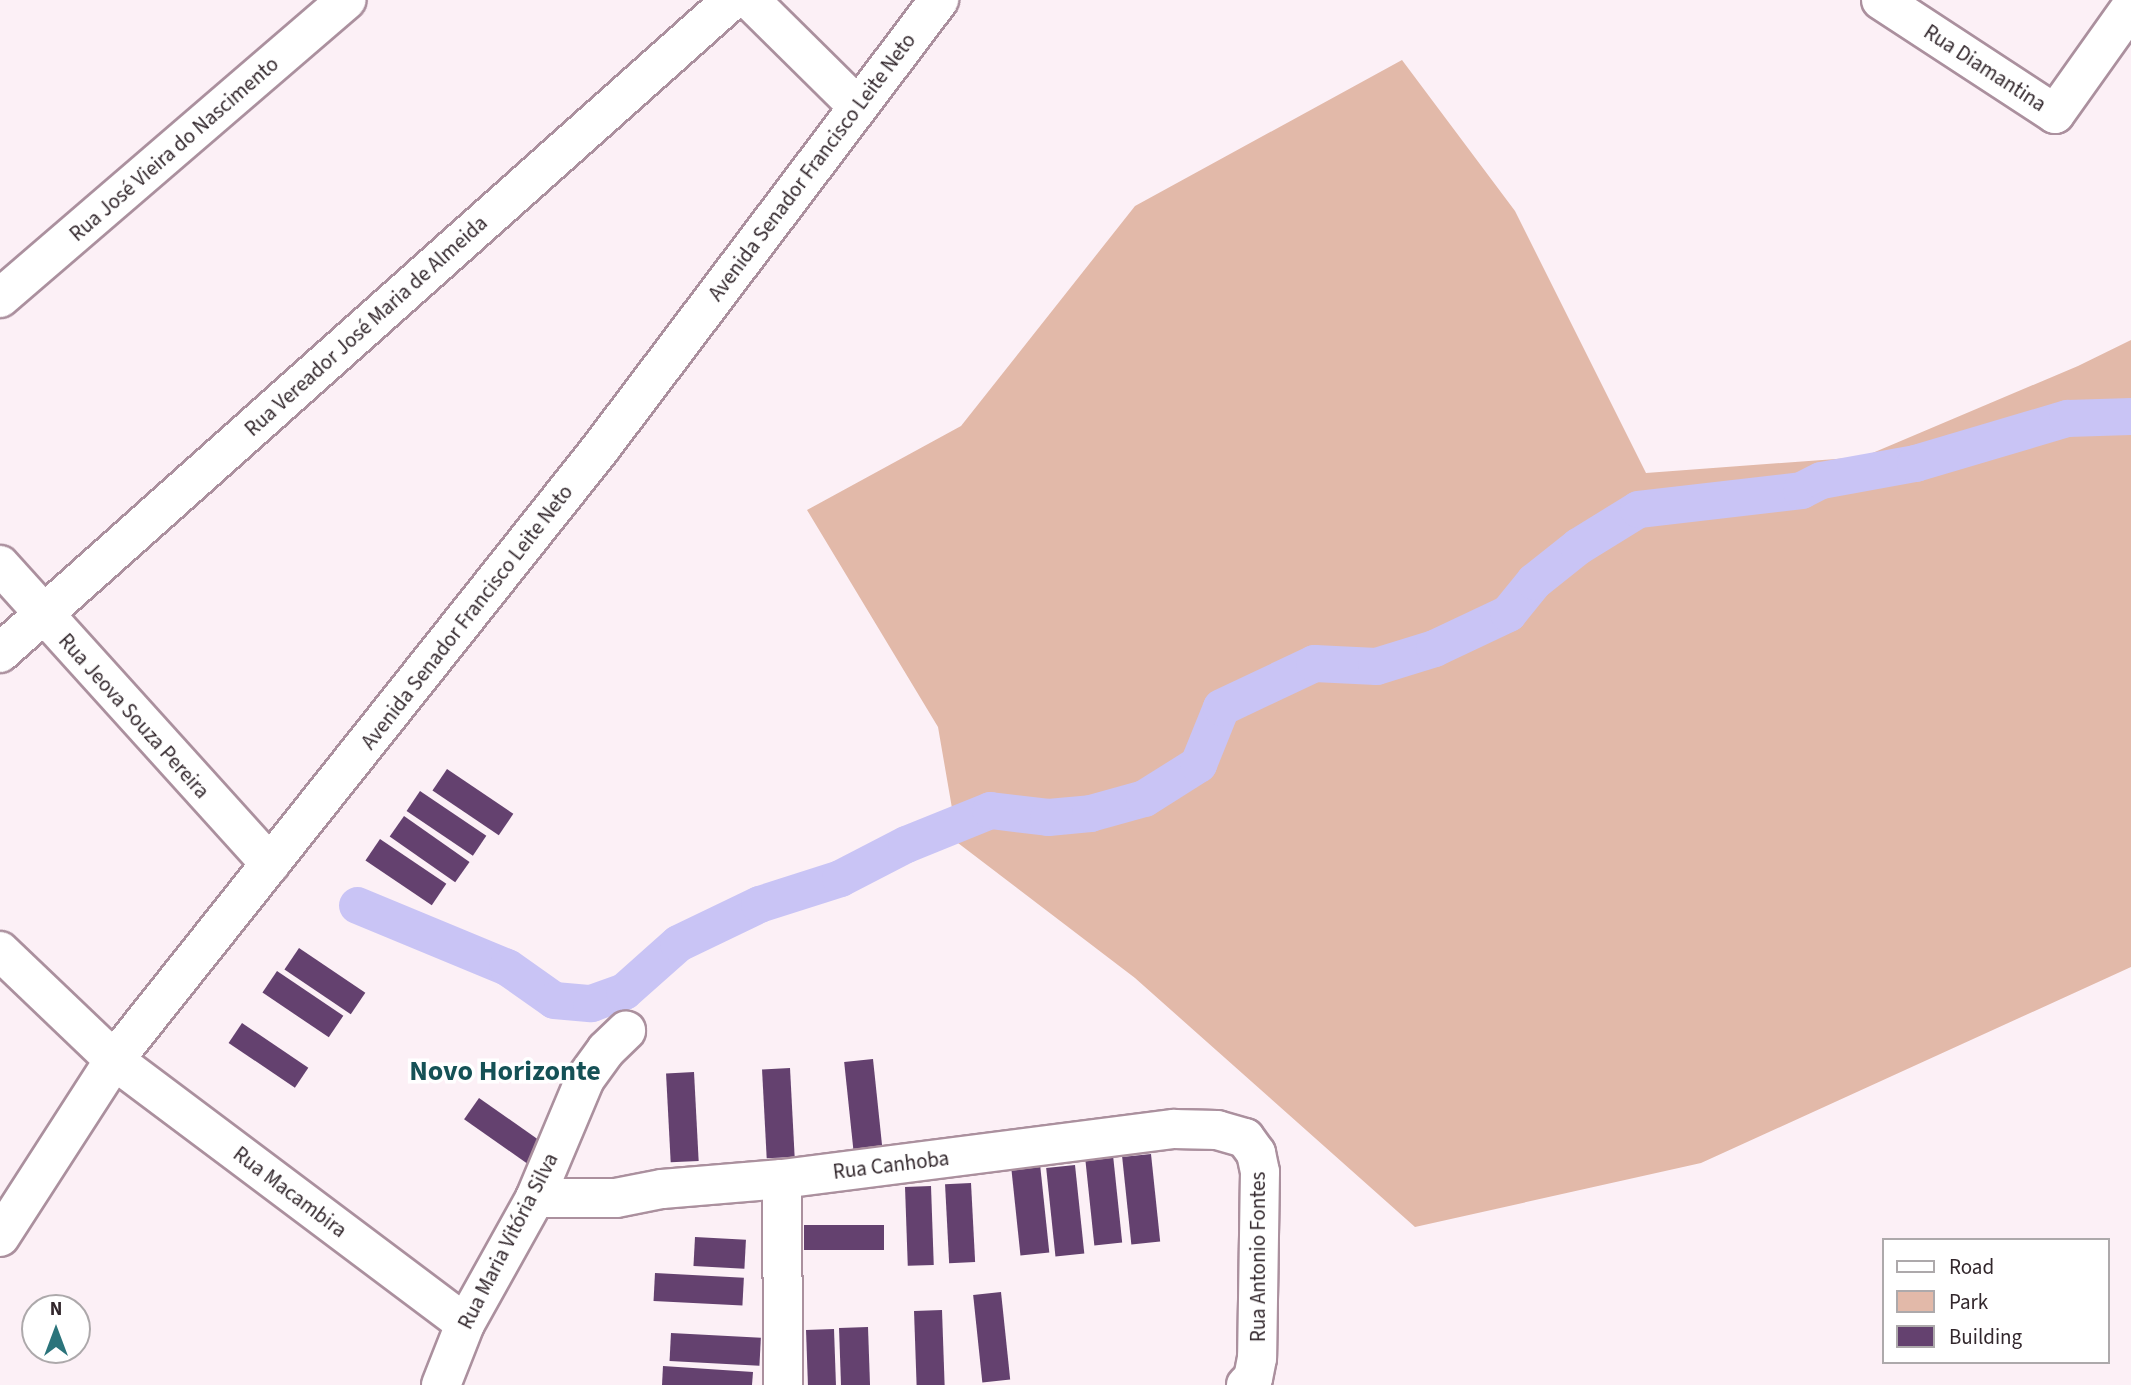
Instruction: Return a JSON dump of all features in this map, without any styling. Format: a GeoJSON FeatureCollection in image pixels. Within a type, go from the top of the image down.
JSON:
{"type":"FeatureCollection","features":[{"type":"Feature","properties":{"kind":"street","name":"Rua José Vieira do Nascimento"},"geometry":{"type":"LineString","coordinates":[[0,298],[347,0]]}},
{"type":"Feature","properties":{"kind":"street","name":"Rua Vereador José Maria de Almeida"},"geometry":{"type":"LineString","coordinates":[[0,653],[733,0]]}},
{"type":"Feature","properties":{"kind":"street"},"geometry":{"type":"LineString","coordinates":[[750,0],[857,106]]}},
{"type":"Feature","properties":{"kind":"street","name":"Avenida Senador Francisco Leite Neto"},"geometry":{"type":"LineString","coordinates":[[0,1237],[114,1060],[600,449],[939,0]]}},
{"type":"Feature","properties":{"kind":"street","name":"Rua Diamantina"},"geometry":{"type":"LineString","coordinates":[[1881,0],[2055,114],[2131,8]]}},
{"type":"Feature","properties":{"kind":"street","name":"Rua Jeova Souza Pereira"},"geometry":{"type":"LineString","coordinates":[[0,565],[42,615],[270,864]]}},
{"type":"Feature","properties":{"kind":"street","name":"Rua Macambira"},"geometry":{"type":"LineString","coordinates":[[0,951],[114,1060],[465,1324]]}},
{"type":"Feature","properties":{"kind":"street","name":"Rua Maria Vitória Silva"},"geometry":{"type":"LineString","coordinates":[[441,1385],[465,1324],[535,1198],[585,1079],[606,1050],[626,1031]]}},
{"type":"Feature","properties":{"kind":"street","name":"Rua Canhoba"},"geometry":{"type":"LineString","coordinates":[[535,1198],[615,1198],[662,1189],[782,1179],[1174,1129],[1217,1130],[1245,1138]]}},
{"type":"Feature","properties":{"kind":"street","name":"Rua Antonio Fontes"},"geometry":{"type":"LineString","coordinates":[[1245,1138],[1256,1153],[1260,1172],[1258,1335],[1249,1381]]}},
{"type":"Feature","properties":{"kind":"street"},"geometry":{"type":"LineString","coordinates":[[782,1179],[783,1385]]}},
{"type":"Feature","properties":{"kind":"green space"},"geometry":{"type":"Polygon","coordinates":[[[1402,60],[1515,211],[1646,473],[1863,457],[2078,366],[2131,340],[2131,967],[1701,1163],[1415,1227],[1135,978],[958,843],[938,727],[807,510],[961,426],[1135,206],[1402,60]]]}},
{"type":"Feature","properties":{"kind":"building"},"geometry":{"type":"Polygon","coordinates":[[[447,769],[513,814],[499,835],[432,791],[447,769]]]}},
{"type":"Feature","properties":{"kind":"building"},"geometry":{"type":"Polygon","coordinates":[[[420,791],[486,836],[473,856],[407,811],[420,791]]]}},
{"type":"Feature","properties":{"kind":"building"},"geometry":{"type":"Polygon","coordinates":[[[404,816],[470,862],[455,882],[390,836],[404,816]]]}},
{"type":"Feature","properties":{"kind":"building"},"geometry":{"type":"Polygon","coordinates":[[[380,839],[446,884],[432,905],[365,861],[380,839]]]}},
{"type":"Feature","properties":{"kind":"building"},"geometry":{"type":"Polygon","coordinates":[[[299,948],[365,993],[351,1014],[284,970],[299,948]]]}},
{"type":"Feature","properties":{"kind":"building"},"geometry":{"type":"Polygon","coordinates":[[[277,971],[343,1016],[329,1037],[262,993],[277,971]]]}},
{"type":"Feature","properties":{"kind":"building"},"geometry":{"type":"Polygon","coordinates":[[[242,1023],[308,1068],[295,1088],[229,1043],[242,1023]]]}},
{"type":"Feature","properties":{"kind":"building"},"geometry":{"type":"Polygon","coordinates":[[[873,1059],[882,1148],[853,1151],[844,1062],[873,1059]]]}},
{"type":"Feature","properties":{"kind":"building"},"geometry":{"type":"Polygon","coordinates":[[[790,1068],[795,1157],[767,1158],[762,1069],[790,1068]]]}},
{"type":"Feature","properties":{"kind":"building"},"geometry":{"type":"Polygon","coordinates":[[[694,1072],[699,1161],[671,1162],[666,1073],[694,1072]]]}},
{"type":"Feature","properties":{"kind":"building"},"geometry":{"type":"Polygon","coordinates":[[[479,1098],[545,1144],[530,1165],[464,1119],[479,1098]]]}},
{"type":"Feature","properties":{"kind":"building"},"geometry":{"type":"Polygon","coordinates":[[[1151,1154],[1160,1242],[1131,1245],[1122,1157],[1151,1154]]]}},
{"type":"Feature","properties":{"kind":"building"},"geometry":{"type":"Polygon","coordinates":[[[1113,1155],[1122,1243],[1094,1245],[1085,1158],[1113,1155]]]}},
{"type":"Feature","properties":{"kind":"building"},"geometry":{"type":"Polygon","coordinates":[[[1040,1164],[1049,1253],[1020,1256],[1011,1167],[1040,1164]]]}},
{"type":"Feature","properties":{"kind":"building"},"geometry":{"type":"Polygon","coordinates":[[[1075,1165],[1084,1254],[1055,1257],[1046,1168],[1075,1165]]]}},
{"type":"Feature","properties":{"kind":"building"},"geometry":{"type":"Polygon","coordinates":[[[971,1183],[975,1262],[949,1263],[945,1184],[971,1183]]]}},
{"type":"Feature","properties":{"kind":"building"},"geometry":{"type":"Polygon","coordinates":[[[931,1186],[934,1265],[908,1266],[905,1187],[931,1186]]]}},
{"type":"Feature","properties":{"kind":"building"},"geometry":{"type":"Polygon","coordinates":[[[804,1225],[884,1225],[884,1250],[804,1250],[804,1225]]]}},
{"type":"Feature","properties":{"kind":"building"},"geometry":{"type":"Polygon","coordinates":[[[695,1237],[746,1240],[744,1269],[693,1266],[695,1237]]]}},
{"type":"Feature","properties":{"kind":"building"},"geometry":{"type":"Polygon","coordinates":[[[655,1273],[744,1278],[742,1306],[654,1301],[655,1273]]]}},
{"type":"Feature","properties":{"kind":"building"},"geometry":{"type":"Polygon","coordinates":[[[1001,1292],[1010,1380],[982,1382],[973,1295],[1001,1292]]]}},
{"type":"Feature","properties":{"kind":"building"},"geometry":{"type":"Polygon","coordinates":[[[942,1310],[945,1385],[917,1385],[914,1311],[942,1310]]]}},
{"type":"Feature","properties":{"kind":"building"},"geometry":{"type":"Polygon","coordinates":[[[868,1327],[870,1385],[841,1385],[839,1328],[868,1327]]]}},
{"type":"Feature","properties":{"kind":"building"},"geometry":{"type":"Polygon","coordinates":[[[834,1329],[836,1385],[808,1385],[806,1330],[834,1329]]]}},
{"type":"Feature","properties":{"kind":"building"},"geometry":{"type":"Polygon","coordinates":[[[671,1333],[761,1338],[759,1366],[670,1361],[671,1333]]]}},
{"type":"Feature","properties":{"kind":"building"},"geometry":{"type":"Polygon","coordinates":[[[663,1366],[753,1372],[752,1385],[662,1385],[663,1366]]]}},
{"type":"Feature","properties":{"kind":"waterway"},"geometry":{"type":"LineString","coordinates":[[357,905],[507,967],[554,1000],[591,1003],[624,991],[678,943],[759,904],[840,878],[906,844],[990,810],[1048,817],[1090,813],[1144,798],[1198,764],[1221,707],[1314,663],[1376,666],[1434,648],[1508,613],[1534,581],[1578,546],[1638,509],[1801,490],[1821,480],[1915,463],[2067,418],[2131,416]]}},
{"type":"Feature","properties":{"kind":"district","name":"Novo Horizonte"},"geometry":{"type":"Point","coordinates":[505,1071]}}]}
